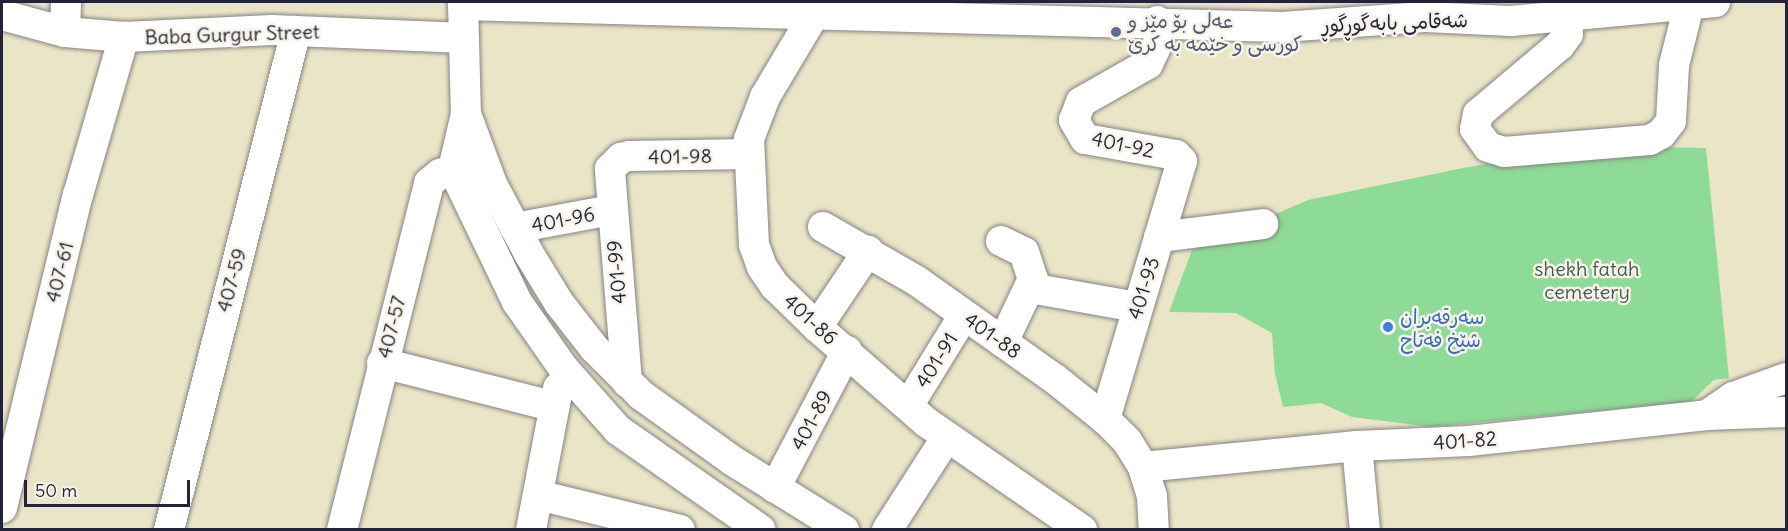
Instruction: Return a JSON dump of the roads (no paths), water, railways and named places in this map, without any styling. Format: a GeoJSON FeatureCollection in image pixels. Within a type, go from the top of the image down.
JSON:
{"type":"FeatureCollection","features":[{"type":"Feature","properties":{"kind":"street"},"geometry":{"type":"LineString","coordinates":[[65,32],[66,2]]}},
{"type":"Feature","properties":{"kind":"street"},"geometry":{"type":"LineString","coordinates":[[463,3],[466,114],[453,169],[517,302],[564,369],[618,430],[716,516],[761,530]]}},
{"type":"Feature","properties":{"kind":"street","name":"شەقامی بابەگوڕگوڕ"},"geometry":{"type":"LineString","coordinates":[[463,3],[815,13],[948,9],[1282,27],[1425,17],[1511,21],[1702,3]]}},
{"type":"Feature","properties":{"kind":"street"},"geometry":{"type":"LineString","coordinates":[[1567,16],[1568,34],[1560,45],[1478,114],[1475,129],[1488,147],[1504,152],[1650,140],[1661,134],[1671,121],[1674,65],[1702,3]]}},
{"type":"Feature","properties":{"kind":"street","name":"401-86"},"geometry":{"type":"LineString","coordinates":[[815,13],[758,111],[747,154],[757,257],[775,286],[818,327],[946,438],[1082,530]]}},
{"type":"Feature","properties":{"kind":"street","name":"Baba Gurgur Street"},"geometry":{"type":"LineString","coordinates":[[2,15],[65,32],[124,38],[296,31],[464,38]]}},
{"type":"Feature","properties":{"kind":"street","name":"401-92"},"geometry":{"type":"LineString","coordinates":[[1157,21],[1160,40],[1148,64],[1081,102],[1074,120],[1085,139],[1180,159]]}},
{"type":"Feature","properties":{"kind":"street","name":"407-59"},"geometry":{"type":"LineString","coordinates":[[169,530],[296,31]]}},
{"type":"Feature","properties":{"kind":"street","name":"407-61"},"geometry":{"type":"LineString","coordinates":[[2,508],[78,195],[124,38]]}},
{"type":"Feature","properties":{"kind":"street"},"geometry":{"type":"LineString","coordinates":[[466,114],[482,161],[515,228],[559,303],[627,382],[640,395],[775,488],[844,530]]}},
{"type":"Feature","properties":{"kind":"street","name":"401-98"},"geometry":{"type":"LineString","coordinates":[[614,163],[630,156],[747,154]]}},
{"type":"Feature","properties":{"kind":"street","name":"401-93"},"geometry":{"type":"LineString","coordinates":[[1105,419],[1137,306],[1182,165],[1180,159]]}},
{"type":"Feature","properties":{"kind":"street","name":"407-57"},"geometry":{"type":"LineString","coordinates":[[342,530],[382,363],[429,183],[453,169],[482,161]]}},
{"type":"Feature","properties":{"kind":"street","name":"401-99"},"geometry":{"type":"LineString","coordinates":[[614,163],[608,176],[627,382]]}},
{"type":"Feature","properties":{"kind":"street","name":"401-96"},"geometry":{"type":"LineString","coordinates":[[515,228],[611,210]]}},
{"type":"Feature","properties":{"kind":"street"},"geometry":{"type":"LineString","coordinates":[[1159,237],[1263,224]]}},
{"type":"Feature","properties":{"kind":"street","name":"401-88"},"geometry":{"type":"LineString","coordinates":[[823,227],[868,251],[1004,342],[1105,419],[1127,441],[1143,467],[1152,496],[1154,530]]}},
{"type":"Feature","properties":{"kind":"street"},"geometry":{"type":"LineString","coordinates":[[1001,241],[1017,247],[1029,259],[1030,288],[1004,342]]}},
{"type":"Feature","properties":{"kind":"street"},"geometry":{"type":"LineString","coordinates":[[818,327],[868,251]]}},
{"type":"Feature","properties":{"kind":"street"},"geometry":{"type":"LineString","coordinates":[[1030,288],[1137,306]]}},
{"type":"Feature","properties":{"kind":"street","name":"401-91"},"geometry":{"type":"LineString","coordinates":[[908,406],[964,315]]}},
{"type":"Feature","properties":{"kind":"street","name":"401-89"},"geometry":{"type":"LineString","coordinates":[[775,488],[847,351]]}},
{"type":"Feature","properties":{"kind":"street"},"geometry":{"type":"LineString","coordinates":[[382,363],[552,406]]}},
{"type":"Feature","properties":{"kind":"street"},"geometry":{"type":"LineString","coordinates":[[531,530],[552,406],[564,369]]}},
{"type":"Feature","properties":{"kind":"street"},"geometry":{"type":"LineString","coordinates":[[1707,415],[1733,397],[1786,378]]}},
{"type":"Feature","properties":{"kind":"street","name":"401-82"},"geometry":{"type":"LineString","coordinates":[[1143,467],[1357,446],[1469,441],[1707,415],[1786,412]]}},
{"type":"Feature","properties":{"kind":"street"},"geometry":{"type":"LineString","coordinates":[[887,530],[946,438]]}},
{"type":"Feature","properties":{"kind":"street"},"geometry":{"type":"LineString","coordinates":[[1357,446],[1365,530]]}},
{"type":"Feature","properties":{"kind":"street"},"geometry":{"type":"LineString","coordinates":[[538,495],[680,530]]}},
{"type":"Feature","properties":{"kind":"place","name":"عەلی بۆ مێز و کورسی و خێمە بە کرێ"},"geometry":{"type":"Point","coordinates":[1116,32]}},
{"type":"Feature","properties":{"kind":"place","name":"سەرقەبران شێخ فەتاح"},"geometry":{"type":"Point","coordinates":[1388,327]}},
{"type":"Feature","properties":{"kind":"park label","name":"shekh fatah cemetery"},"geometry":{"type":"Point","coordinates":[1587,280]}}]}
